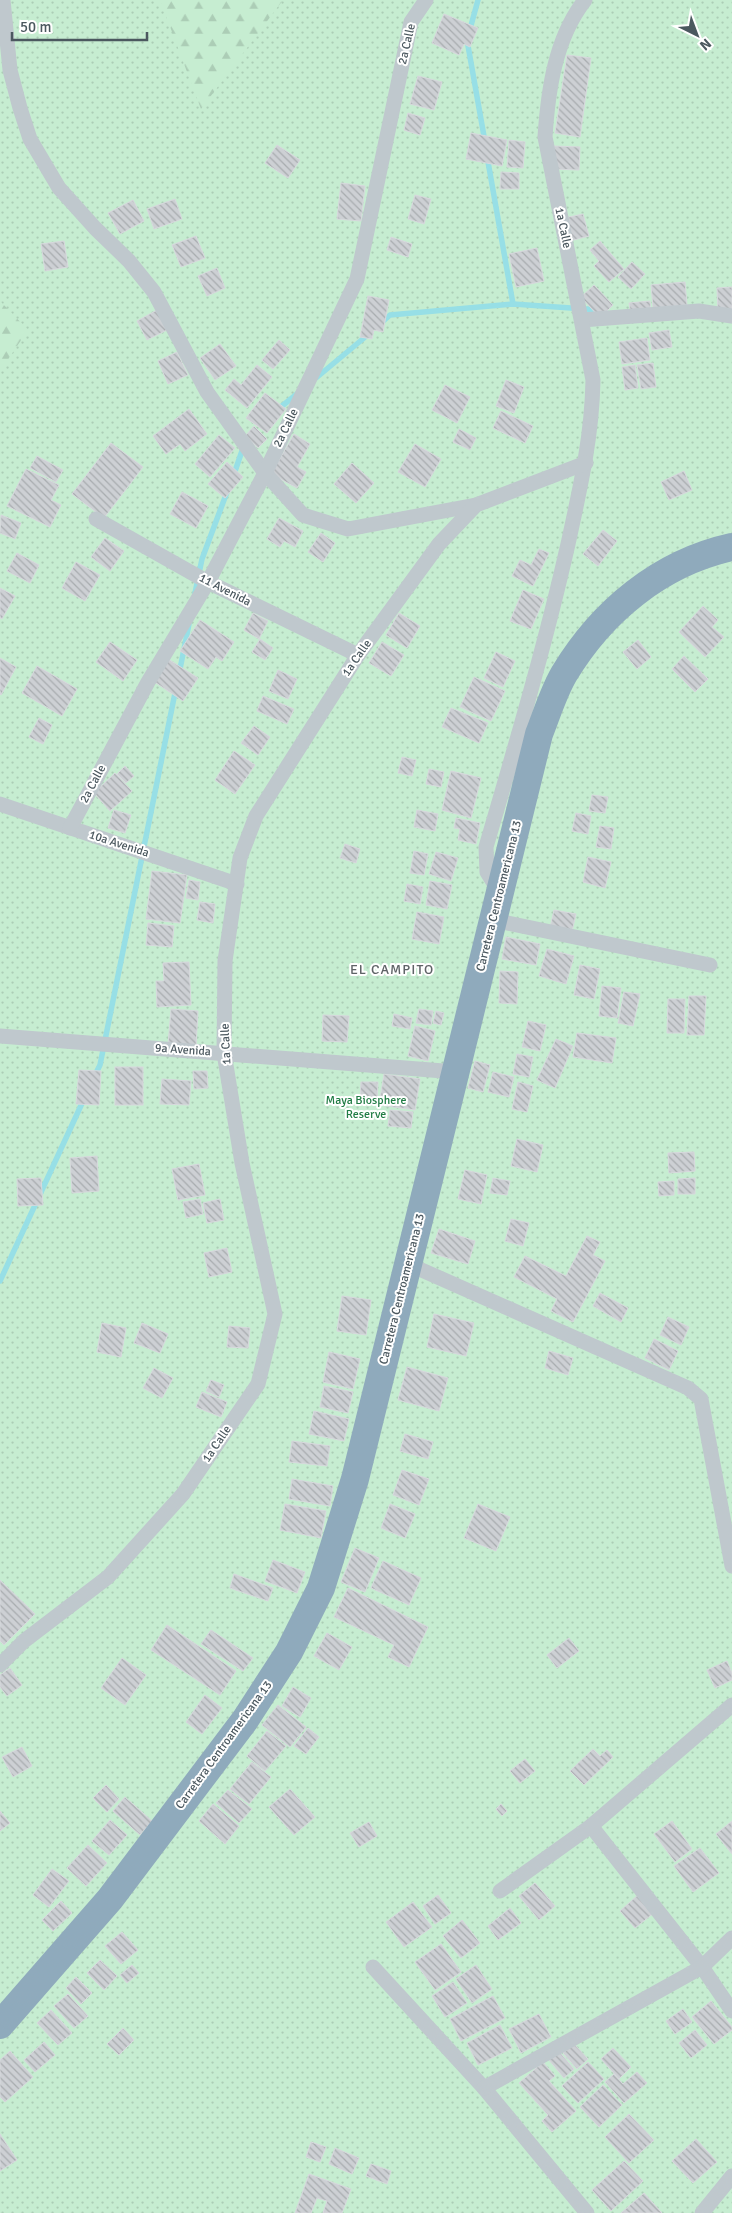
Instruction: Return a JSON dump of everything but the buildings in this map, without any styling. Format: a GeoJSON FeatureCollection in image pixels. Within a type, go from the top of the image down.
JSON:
{"type":"FeatureCollection","features":[{"type":"Feature","properties":{"kind":"highway","name":"Carretera Centroamericana 13"},"geometry":{"type":"LineString","coordinates":[[0,2025],[110,1900],[245,1720],[289,1652],[320,1588],[352,1488],[539,734],[564,674],[609,616],[637,590],[669,569],[706,553],[732,547]]}},
{"type":"Feature","properties":{"kind":"street"},"geometry":{"type":"LineString","coordinates":[[3,0],[10,70],[30,139],[59,188],[95,228],[129,261],[154,292],[207,392],[265,473],[303,516],[348,529],[476,505]]}},
{"type":"Feature","properties":{"kind":"street","name":"2a Calle"},"geometry":{"type":"LineString","coordinates":[[70,828],[148,682],[208,582],[265,473],[358,279],[411,22],[426,0]]}},
{"type":"Feature","properties":{"kind":"street","name":"1a Calle"},"geometry":{"type":"LineString","coordinates":[[500,893],[487,872],[486,847],[539,661],[586,463],[592,409],[593,380],[545,138],[553,74],[565,35],[585,0]]}},
{"type":"Feature","properties":{"kind":"street"},"geometry":{"type":"LineString","coordinates":[[582,320],[699,311],[732,316]]}},
{"type":"Feature","properties":{"kind":"street","name":"1a Calle"},"geometry":{"type":"LineString","coordinates":[[0,1665],[24,1641],[115,1570],[183,1494],[258,1384],[275,1314],[242,1163],[224,1053],[225,961],[240,858],[256,816],[358,655],[439,544],[476,505],[586,463]]}},
{"type":"Feature","properties":{"kind":"street","name":"11 Avenida"},"geometry":{"type":"LineString","coordinates":[[96,519],[208,582],[358,655]]}},
{"type":"Feature","properties":{"kind":"street","name":"10a Avenida"},"geometry":{"type":"LineString","coordinates":[[0,804],[237,884]]}},
{"type":"Feature","properties":{"kind":"street"},"geometry":{"type":"LineString","coordinates":[[493,920],[710,965]]}},
{"type":"Feature","properties":{"kind":"street","name":"9a Avenida"},"geometry":{"type":"LineString","coordinates":[[0,1036],[456,1072]]}},
{"type":"Feature","properties":{"kind":"street"},"geometry":{"type":"LineString","coordinates":[[408,1264],[688,1388],[701,1398],[732,1566]]}},
{"type":"Feature","properties":{"kind":"street"},"geometry":{"type":"LineString","coordinates":[[500,1892],[591,1826],[732,1705]]}},
{"type":"Feature","properties":{"kind":"street"},"geometry":{"type":"LineString","coordinates":[[591,1826],[702,1967],[732,2011]]}},
{"type":"Feature","properties":{"kind":"street"},"geometry":{"type":"LineString","coordinates":[[484,2088],[702,1967],[732,1938]]}},
{"type":"Feature","properties":{"kind":"street"},"geometry":{"type":"LineString","coordinates":[[373,1967],[484,2088],[587,2213]]}},
{"type":"Feature","properties":{"kind":"street"},"geometry":{"type":"LineString","coordinates":[[702,2213],[732,2176]]}},
{"type":"Feature","properties":{"kind":"green space","name":"Maya Biosphere Reserve"},"geometry":{"type":"Polygon","coordinates":[[[0,0],[732,0],[732,2213],[0,2213],[0,0]]]}},
{"type":"Feature","properties":{"kind":"green space"},"geometry":{"type":"Polygon","coordinates":[[[160,0],[283,0],[201,109],[160,0]]]}},
{"type":"Feature","properties":{"kind":"green space"},"geometry":{"type":"Polygon","coordinates":[[[0,301],[28,330],[0,371],[0,301]]]}},
{"type":"Feature","properties":{"kind":"waterway"},"geometry":{"type":"LineString","coordinates":[[478,0],[467,40],[485,142]]}},
{"type":"Feature","properties":{"kind":"waterway"},"geometry":{"type":"LineString","coordinates":[[487,156],[513,304]]}},
{"type":"Feature","properties":{"kind":"waterway"},"geometry":{"type":"LineString","coordinates":[[381,323],[390,315],[513,304],[600,310]]}},
{"type":"Feature","properties":{"kind":"waterway"},"geometry":{"type":"LineString","coordinates":[[316,378],[370,333]]}},
{"type":"Feature","properties":{"kind":"waterway"},"geometry":{"type":"LineString","coordinates":[[277,410],[297,394]]}},
{"type":"Feature","properties":{"kind":"waterway"},"geometry":{"type":"LineString","coordinates":[[233,477],[243,448]]}},
{"type":"Feature","properties":{"kind":"waterway"},"geometry":{"type":"LineString","coordinates":[[195,593],[202,559],[227,492]]}},
{"type":"Feature","properties":{"kind":"waterway"},"geometry":{"type":"LineString","coordinates":[[179,674],[189,624]]}},
{"type":"Feature","properties":{"kind":"waterway"},"geometry":{"type":"LineString","coordinates":[[94,1077],[100,1065],[176,688]]}},
{"type":"Feature","properties":{"kind":"waterway"},"geometry":{"type":"LineString","coordinates":[[0,1281],[84,1099]]}},
{"type":"Feature","properties":{"kind":"district","name":"EL CAMPITO"},"geometry":{"type":"Point","coordinates":[392,969]}}]}
